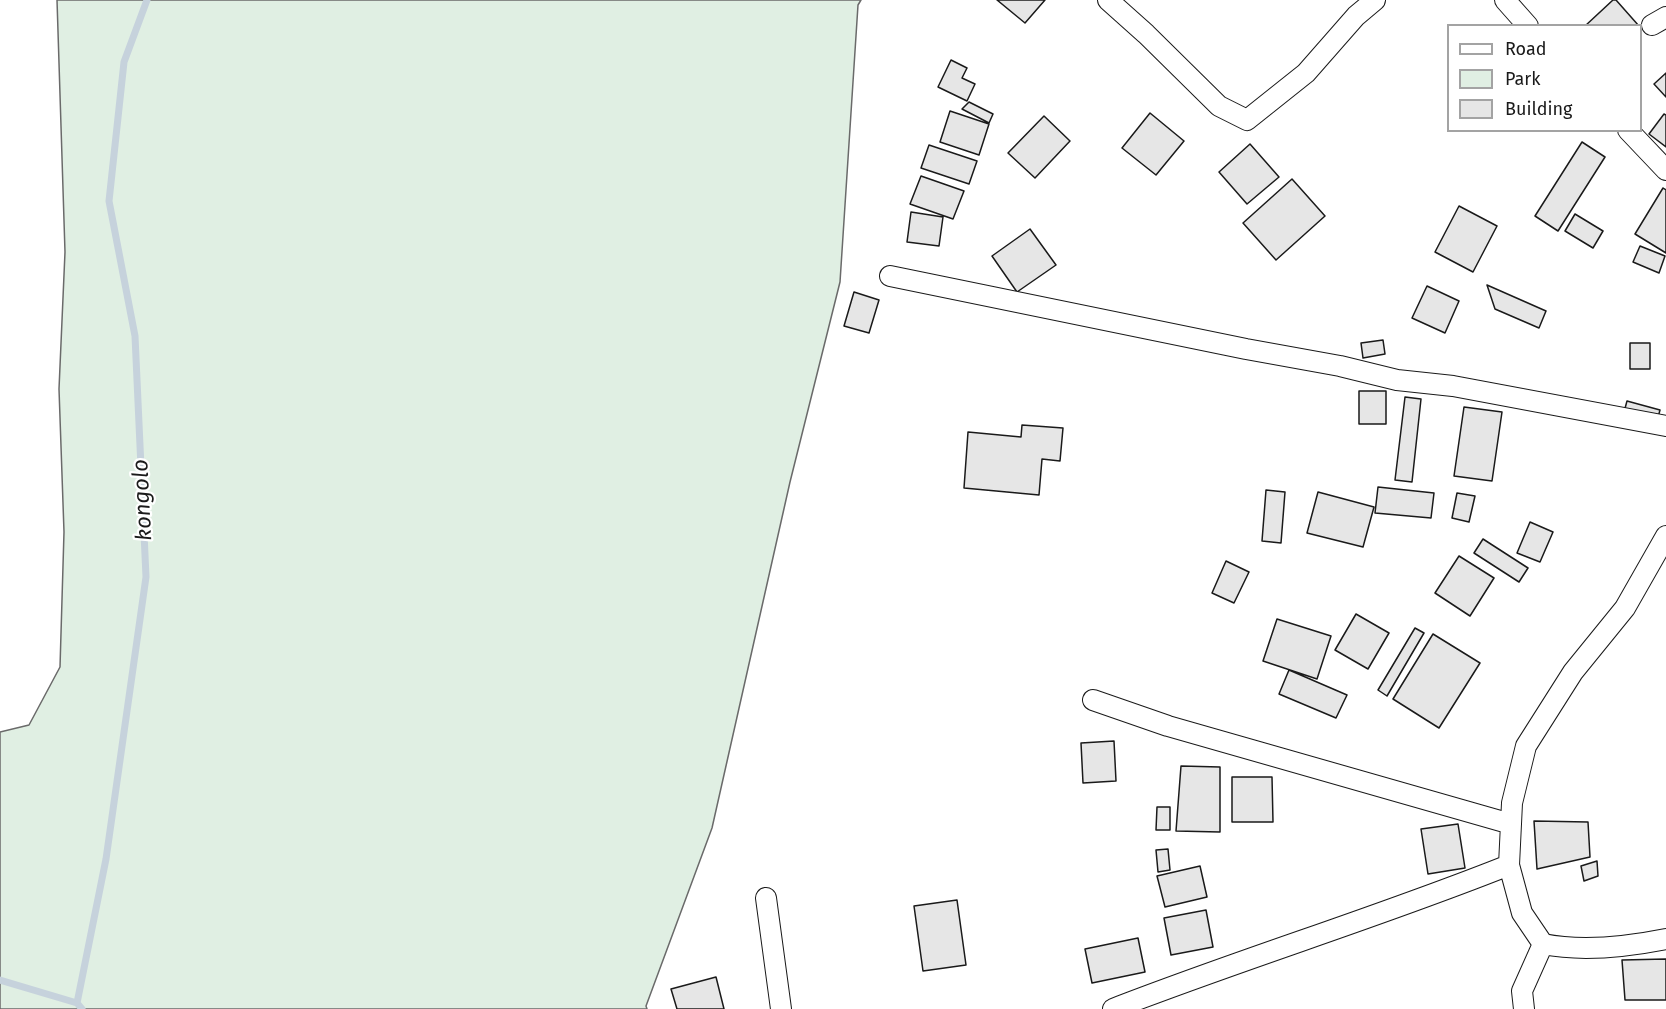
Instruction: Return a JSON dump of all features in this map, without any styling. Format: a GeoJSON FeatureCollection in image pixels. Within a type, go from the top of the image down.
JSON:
{"type":"FeatureCollection","features":[{"type":"Feature","properties":{"kind":"street"},"geometry":{"type":"LineString","coordinates":[[1108,0],[1146,33],[1219,106],[1247,120],[1306,73],[1356,16],[1375,0]]}},
{"type":"Feature","properties":{"kind":"street"},"geometry":{"type":"LineString","coordinates":[[1505,0],[1526,24]]}},
{"type":"Feature","properties":{"kind":"street"},"geometry":{"type":"LineString","coordinates":[[1630,132],[1666,170]]}},
{"type":"Feature","properties":{"kind":"street"},"geometry":{"type":"LineString","coordinates":[[890,276],[1234,347],[1340,366],[1397,380],[1453,386],[1666,426]]}},
{"type":"Feature","properties":{"kind":"street"},"geometry":{"type":"LineString","coordinates":[[1666,536],[1625,608],[1573,672],[1526,746],[1512,803],[1509,865],[1522,913],[1543,944],[1570,949],[1666,939]]}},
{"type":"Feature","properties":{"kind":"street"},"geometry":{"type":"LineString","coordinates":[[1093,700],[1168,726],[1511,824]]}},
{"type":"Feature","properties":{"kind":"street"},"geometry":{"type":"LineString","coordinates":[[1113,1009],[1172,986],[1432,896],[1509,865]]}},
{"type":"Feature","properties":{"kind":"street"},"geometry":{"type":"LineString","coordinates":[[766,898],[781,1009]]}},
{"type":"Feature","properties":{"kind":"street"},"geometry":{"type":"LineString","coordinates":[[1524,1009],[1522,991],[1543,944]]}},
{"type":"Feature","properties":{"kind":"green space"},"geometry":{"type":"Polygon","coordinates":[[[57,0],[861,0],[858,5],[840,282],[790,482],[712,828],[646,1006],[647,1009],[0,1009],[0,732],[29,725],[60,667],[64,532],[59,389],[65,252],[57,0]]]}},
{"type":"Feature","properties":{"kind":"building"},"geometry":{"type":"Polygon","coordinates":[[[997,0],[1045,0],[1025,23],[997,0]]]}},
{"type":"Feature","properties":{"kind":"building"},"geometry":{"type":"Polygon","coordinates":[[[1613,0],[1616,0],[1637,24],[1587,24],[1613,0]]]}},
{"type":"Feature","properties":{"kind":"building"},"geometry":{"type":"Polygon","coordinates":[[[951,60],[967,68],[962,78],[975,84],[967,101],[938,87],[951,60]]]}},
{"type":"Feature","properties":{"kind":"building"},"geometry":{"type":"Polygon","coordinates":[[[1666,73],[1666,97],[1654,84],[1666,73]]]}},
{"type":"Feature","properties":{"kind":"building"},"geometry":{"type":"Polygon","coordinates":[[[969,102],[993,114],[989,123],[962,109],[969,102]]]}},
{"type":"Feature","properties":{"kind":"building"},"geometry":{"type":"Polygon","coordinates":[[[950,111],[989,124],[979,155],[940,142],[950,111]]]}},
{"type":"Feature","properties":{"kind":"building"},"geometry":{"type":"Polygon","coordinates":[[[1150,113],[1184,141],[1156,175],[1122,148],[1150,113]]]}},
{"type":"Feature","properties":{"kind":"building"},"geometry":{"type":"Polygon","coordinates":[[[1664,114],[1666,115],[1666,147],[1649,134],[1664,114]]]}},
{"type":"Feature","properties":{"kind":"building"},"geometry":{"type":"Polygon","coordinates":[[[1044,116],[1070,141],[1035,178],[1008,153],[1044,116]]]}},
{"type":"Feature","properties":{"kind":"building"},"geometry":{"type":"Polygon","coordinates":[[[1582,142],[1605,157],[1558,231],[1535,216],[1582,142]]]}},
{"type":"Feature","properties":{"kind":"building"},"geometry":{"type":"Polygon","coordinates":[[[1250,144],[1279,177],[1247,204],[1219,172],[1250,144]]]}},
{"type":"Feature","properties":{"kind":"building"},"geometry":{"type":"Polygon","coordinates":[[[929,145],[977,161],[969,184],[921,168],[929,145]]]}},
{"type":"Feature","properties":{"kind":"building"},"geometry":{"type":"Polygon","coordinates":[[[921,176],[964,191],[953,219],[910,204],[921,176]]]}},
{"type":"Feature","properties":{"kind":"building"},"geometry":{"type":"Polygon","coordinates":[[[1292,179],[1325,216],[1276,260],[1243,223],[1292,179]]]}},
{"type":"Feature","properties":{"kind":"building"},"geometry":{"type":"Polygon","coordinates":[[[1663,188],[1666,190],[1666,253],[1635,234],[1663,188]]]}},
{"type":"Feature","properties":{"kind":"building"},"geometry":{"type":"Polygon","coordinates":[[[1459,206],[1497,226],[1473,272],[1435,252],[1459,206]]]}},
{"type":"Feature","properties":{"kind":"building"},"geometry":{"type":"Polygon","coordinates":[[[911,212],[943,217],[939,246],[907,242],[911,212]]]}},
{"type":"Feature","properties":{"kind":"building"},"geometry":{"type":"Polygon","coordinates":[[[1575,214],[1603,231],[1593,248],[1565,231],[1575,214]]]}},
{"type":"Feature","properties":{"kind":"building"},"geometry":{"type":"Polygon","coordinates":[[[1030,229],[1056,265],[1017,292],[992,256],[1030,229]]]}},
{"type":"Feature","properties":{"kind":"building"},"geometry":{"type":"Polygon","coordinates":[[[1640,246],[1665,256],[1659,273],[1633,262],[1640,246]]]}},
{"type":"Feature","properties":{"kind":"building"},"geometry":{"type":"Polygon","coordinates":[[[1487,285],[1546,311],[1539,328],[1495,309],[1487,285]]]}},
{"type":"Feature","properties":{"kind":"building"},"geometry":{"type":"Polygon","coordinates":[[[1427,286],[1459,301],[1445,333],[1412,318],[1427,286]]]}},
{"type":"Feature","properties":{"kind":"building"},"geometry":{"type":"Polygon","coordinates":[[[854,292],[879,300],[869,333],[844,326],[854,292]]]}},
{"type":"Feature","properties":{"kind":"building"},"geometry":{"type":"Polygon","coordinates":[[[1383,340],[1385,354],[1363,358],[1361,343],[1383,340]]]}},
{"type":"Feature","properties":{"kind":"building"},"geometry":{"type":"Polygon","coordinates":[[[1630,343],[1650,343],[1650,369],[1630,369],[1630,343]]]}},
{"type":"Feature","properties":{"kind":"building"},"geometry":{"type":"Polygon","coordinates":[[[1359,391],[1386,391],[1386,424],[1359,424],[1359,391]]]}},
{"type":"Feature","properties":{"kind":"building"},"geometry":{"type":"Polygon","coordinates":[[[1405,397],[1421,399],[1412,482],[1395,480],[1405,397]]]}},
{"type":"Feature","properties":{"kind":"building"},"geometry":{"type":"Polygon","coordinates":[[[1627,401],[1660,410],[1657,421],[1624,412],[1627,401]]]}},
{"type":"Feature","properties":{"kind":"building"},"geometry":{"type":"Polygon","coordinates":[[[1464,407],[1502,412],[1492,481],[1454,476],[1464,407]]]}},
{"type":"Feature","properties":{"kind":"building"},"geometry":{"type":"Polygon","coordinates":[[[1022,425],[1063,428],[1060,461],[1042,459],[1039,495],[964,488],[968,432],[1021,437],[1022,425]]]}},
{"type":"Feature","properties":{"kind":"building"},"geometry":{"type":"Polygon","coordinates":[[[1378,487],[1434,493],[1431,518],[1375,513],[1378,487]]]}},
{"type":"Feature","properties":{"kind":"building"},"geometry":{"type":"Polygon","coordinates":[[[1266,490],[1285,492],[1281,543],[1262,541],[1266,490]]]}},
{"type":"Feature","properties":{"kind":"building"},"geometry":{"type":"Polygon","coordinates":[[[1318,492],[1374,507],[1363,547],[1307,533],[1318,492]]]}},
{"type":"Feature","properties":{"kind":"building"},"geometry":{"type":"Polygon","coordinates":[[[1457,493],[1475,496],[1469,522],[1452,518],[1457,493]]]}},
{"type":"Feature","properties":{"kind":"building"},"geometry":{"type":"Polygon","coordinates":[[[1530,522],[1553,532],[1540,562],[1517,553],[1530,522]]]}},
{"type":"Feature","properties":{"kind":"building"},"geometry":{"type":"Polygon","coordinates":[[[1483,539],[1528,568],[1519,582],[1474,553],[1483,539]]]}},
{"type":"Feature","properties":{"kind":"building"},"geometry":{"type":"Polygon","coordinates":[[[1459,556],[1494,578],[1470,616],[1435,593],[1459,556]]]}},
{"type":"Feature","properties":{"kind":"building"},"geometry":{"type":"Polygon","coordinates":[[[1226,561],[1249,572],[1234,603],[1212,593],[1226,561]]]}},
{"type":"Feature","properties":{"kind":"building"},"geometry":{"type":"Polygon","coordinates":[[[1356,614],[1389,633],[1368,669],[1335,650],[1356,614]]]}},
{"type":"Feature","properties":{"kind":"building"},"geometry":{"type":"Polygon","coordinates":[[[1277,619],[1331,636],[1317,679],[1263,661],[1277,619]]]}},
{"type":"Feature","properties":{"kind":"building"},"geometry":{"type":"Polygon","coordinates":[[[1415,628],[1424,633],[1387,696],[1378,690],[1415,628]]]}},
{"type":"Feature","properties":{"kind":"building"},"geometry":{"type":"Polygon","coordinates":[[[1433,634],[1480,663],[1439,728],[1393,699],[1433,634]]]}},
{"type":"Feature","properties":{"kind":"building"},"geometry":{"type":"Polygon","coordinates":[[[1289,670],[1347,695],[1336,718],[1279,694],[1289,670]]]}},
{"type":"Feature","properties":{"kind":"building"},"geometry":{"type":"Polygon","coordinates":[[[1114,741],[1116,781],[1083,783],[1081,743],[1114,741]]]}},
{"type":"Feature","properties":{"kind":"building"},"geometry":{"type":"Polygon","coordinates":[[[1181,766],[1220,767],[1220,832],[1176,831],[1181,766]]]}},
{"type":"Feature","properties":{"kind":"building"},"geometry":{"type":"Polygon","coordinates":[[[1232,777],[1272,777],[1273,822],[1232,822],[1232,777]]]}},
{"type":"Feature","properties":{"kind":"building"},"geometry":{"type":"Polygon","coordinates":[[[1157,807],[1170,807],[1170,830],[1156,830],[1157,807]]]}},
{"type":"Feature","properties":{"kind":"building"},"geometry":{"type":"Polygon","coordinates":[[[1534,821],[1588,822],[1590,857],[1537,869],[1534,821]]]}},
{"type":"Feature","properties":{"kind":"building"},"geometry":{"type":"Polygon","coordinates":[[[1458,824],[1465,868],[1428,874],[1421,829],[1458,824]]]}},
{"type":"Feature","properties":{"kind":"building"},"geometry":{"type":"Polygon","coordinates":[[[1168,849],[1170,870],[1158,872],[1156,850],[1168,849]]]}},
{"type":"Feature","properties":{"kind":"building"},"geometry":{"type":"Polygon","coordinates":[[[1597,861],[1598,876],[1584,881],[1581,866],[1597,861]]]}},
{"type":"Feature","properties":{"kind":"building"},"geometry":{"type":"Polygon","coordinates":[[[1200,866],[1207,897],[1165,907],[1157,876],[1200,866]]]}},
{"type":"Feature","properties":{"kind":"building"},"geometry":{"type":"Polygon","coordinates":[[[957,900],[966,965],[923,971],[914,906],[957,900]]]}},
{"type":"Feature","properties":{"kind":"building"},"geometry":{"type":"Polygon","coordinates":[[[1206,910],[1213,947],[1171,955],[1164,918],[1206,910]]]}},
{"type":"Feature","properties":{"kind":"building"},"geometry":{"type":"Polygon","coordinates":[[[1138,938],[1145,972],[1092,983],[1085,949],[1138,938]]]}},
{"type":"Feature","properties":{"kind":"building"},"geometry":{"type":"Polygon","coordinates":[[[1666,959],[1666,1000],[1625,1000],[1622,960],[1666,959]]]}},
{"type":"Feature","properties":{"kind":"building"},"geometry":{"type":"Polygon","coordinates":[[[716,977],[724,1009],[677,1009],[671,989],[716,977]]]}},
{"type":"Feature","properties":{"kind":"waterway","name":"kongolo"},"geometry":{"type":"LineString","coordinates":[[77,1003],[106,859],[146,577],[135,336],[109,201],[124,62],[147,0]]}},
{"type":"Feature","properties":{"kind":"waterway","name":"kongolo"},"geometry":{"type":"LineString","coordinates":[[0,980],[77,1003],[82,1009]]}}]}
